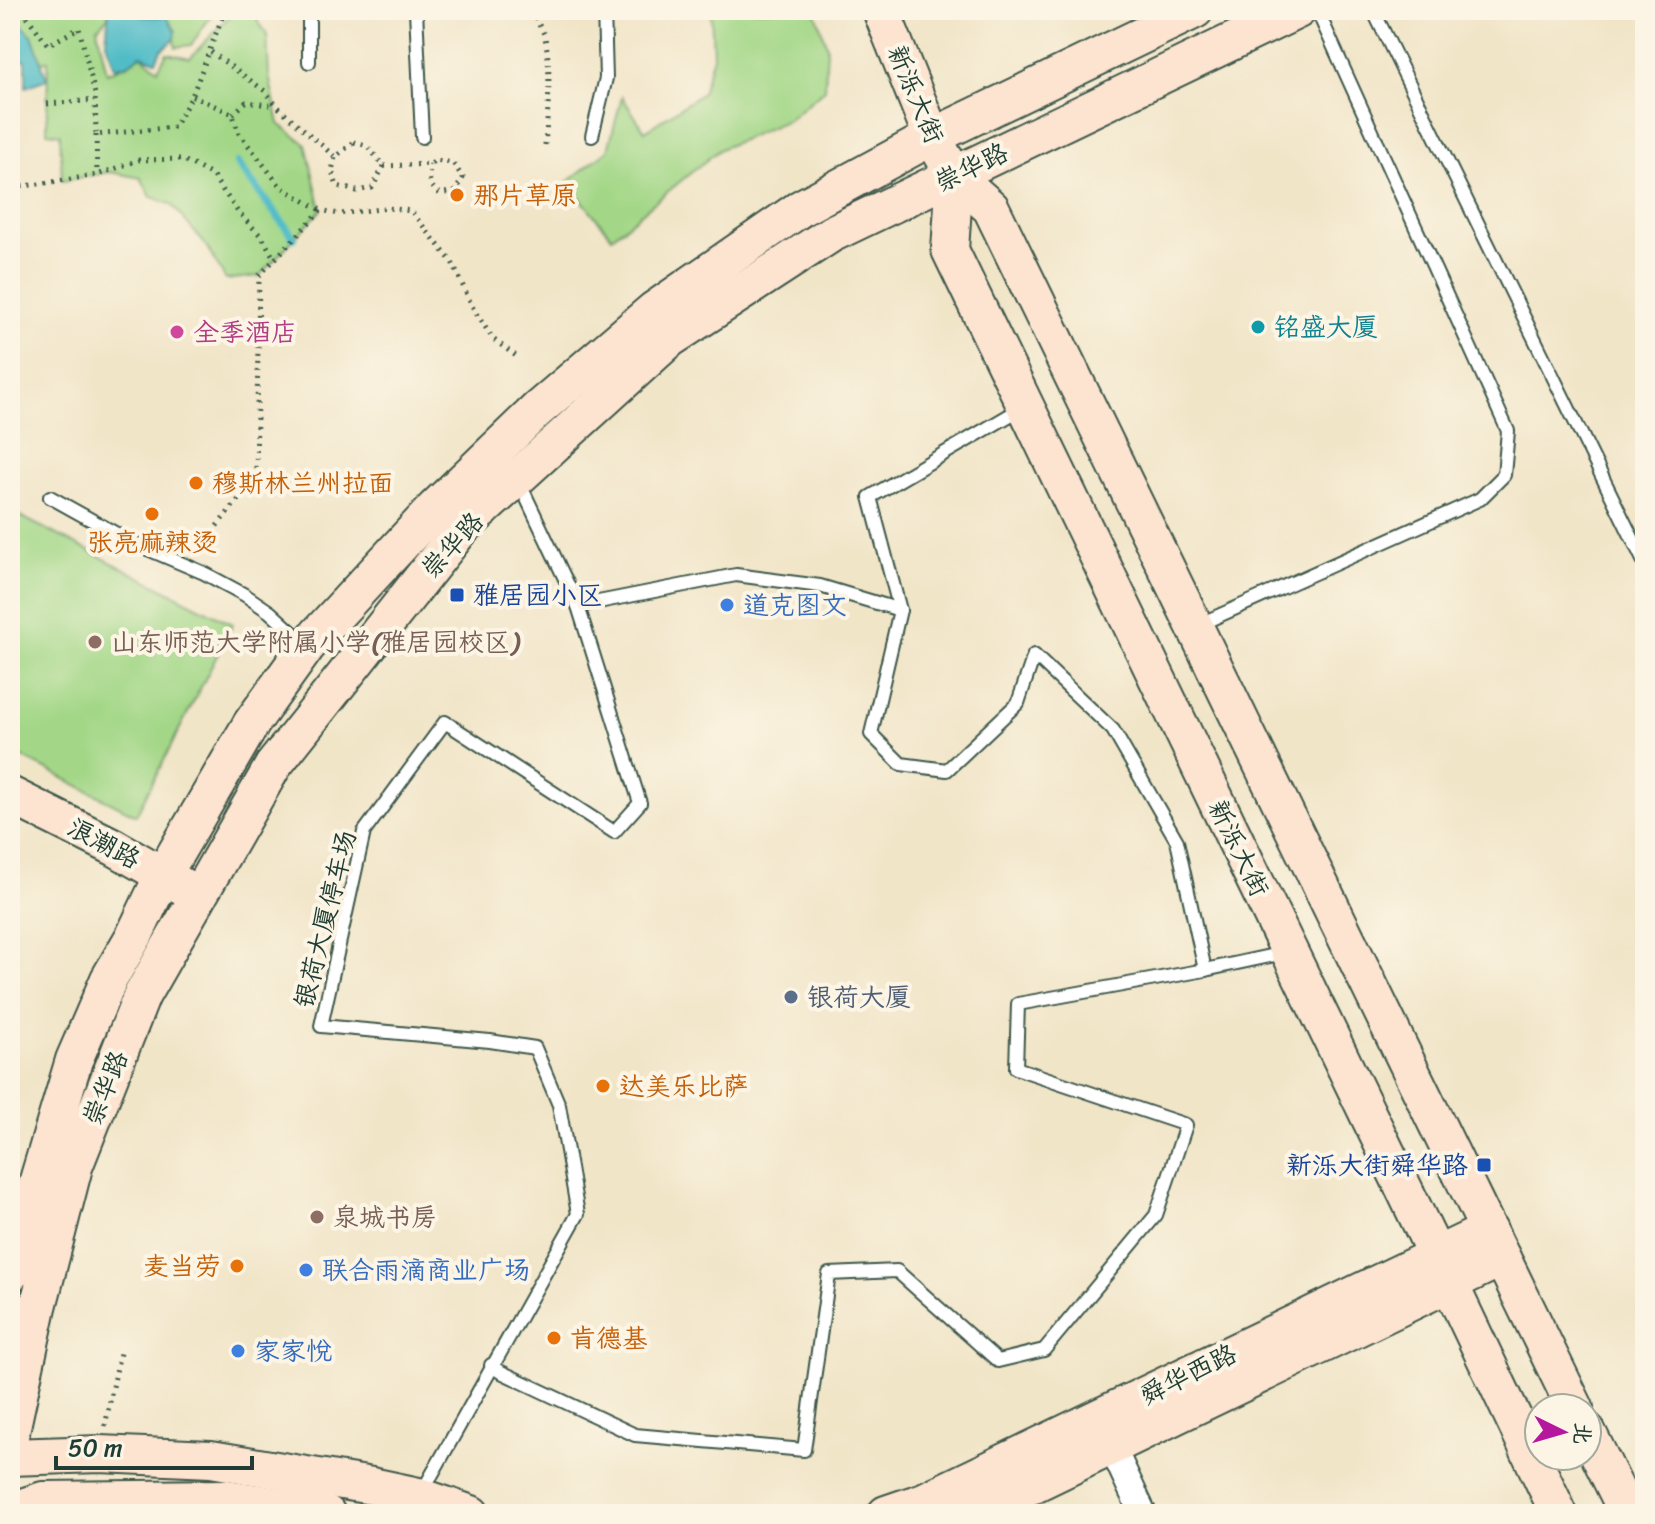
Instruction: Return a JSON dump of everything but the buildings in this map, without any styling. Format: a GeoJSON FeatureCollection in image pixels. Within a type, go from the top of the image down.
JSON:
{"type":"FeatureCollection","features":[{"type":"Feature","properties":{"kind":"main road","name":"新泺大街"},"geometry":{"type":"LineString","coordinates":[[881,10],[932,137],[955,176],[991,208],[1567,1392]]}},
{"type":"Feature","properties":{"kind":"main road","name":"崇华路"},"geometry":{"type":"LineString","coordinates":[[10,1274],[74,1060],[109,979],[163,875],[251,724],[307,646],[434,509],[538,409],[654,310],[801,208],[932,137],[1195,10]]}},
{"type":"Feature","properties":{"kind":"main road","name":"崇华路"},"geometry":{"type":"LineString","coordinates":[[10,1436],[38,1307],[74,1167],[142,995],[273,766],[461,529],[670,339],[831,234],[1298,10]]}},
{"type":"Feature","properties":{"kind":"main road","name":"新泺大街"},"geometry":{"type":"LineString","coordinates":[[955,176],[950,250],[1559,1514]]}},
{"type":"Feature","properties":{"kind":"main road","name":"浪潮路"},"geometry":{"type":"LineString","coordinates":[[10,795],[197,896]]}},
{"type":"Feature","properties":{"kind":"main road","name":"舜华西路"},"geometry":{"type":"LineString","coordinates":[[972,1514],[1112,1447],[1495,1244]]}},
{"type":"Feature","properties":{"kind":"main road","name":"舜华西路"},"geometry":{"type":"LineString","coordinates":[[886,1514],[924,1501],[1443,1270]]}},
{"type":"Feature","properties":{"kind":"main road"},"geometry":{"type":"LineString","coordinates":[[10,1457],[100,1454],[211,1459],[419,1496],[471,1514]]}},
{"type":"Feature","properties":{"kind":"main road"},"geometry":{"type":"LineString","coordinates":[[1603,1463],[1628,1514]]}},
{"type":"Feature","properties":{"kind":"main road"},"geometry":{"type":"LineString","coordinates":[[10,1511],[43,1500],[226,1498],[327,1514]]}},
{"type":"Feature","properties":{"kind":"street"},"geometry":{"type":"LineString","coordinates":[[1112,1447],[1143,1514]]}},
{"type":"Feature","properties":{"kind":"lane"},"geometry":{"type":"LineString","coordinates":[[309,10],[309,62]]}},
{"type":"Feature","properties":{"kind":"lane"},"geometry":{"type":"LineString","coordinates":[[416,10],[422,137]]}},
{"type":"Feature","properties":{"kind":"lane"},"geometry":{"type":"LineString","coordinates":[[592,136],[606,78],[604,10]]}},
{"type":"Feature","properties":{"kind":"lane"},"geometry":{"type":"LineString","coordinates":[[1195,626],[1480,499],[1504,475],[1508,431],[1317,10]]}},
{"type":"Feature","properties":{"kind":"lane"},"geometry":{"type":"LineString","coordinates":[[1373,10],[1645,564]]}},
{"type":"Feature","properties":{"kind":"lane"},"geometry":{"type":"LineString","coordinates":[[1026,406],[870,497],[900,610],[871,734],[901,764],[947,770],[1018,703],[1034,655],[1113,730],[1177,841],[1205,970]]}},
{"type":"Feature","properties":{"kind":"lane","name":"银荷大厦停车场"},"geometry":{"type":"LineString","coordinates":[[419,1496],[578,1214],[559,1105],[535,1048],[321,1026],[364,832],[445,722],[614,832],[640,803],[578,606],[518,479]]}},
{"type":"Feature","properties":{"kind":"lane"},"geometry":{"type":"LineString","coordinates":[[50,497],[131,542],[204,573],[245,595],[270,612],[307,646]]}},
{"type":"Feature","properties":{"kind":"lane"},"geometry":{"type":"LineString","coordinates":[[578,606],[736,575],[820,586],[900,610]]}},
{"type":"Feature","properties":{"kind":"lane"},"geometry":{"type":"LineString","coordinates":[[491,1365],[635,1435],[804,1450],[829,1274],[897,1271],[998,1361],[1044,1350],[1156,1215],[1186,1125],[1016,1068],[1018,1004],[1290,952]]}},
{"type":"Feature","properties":{"kind":"path"},"geometry":{"type":"LineString","coordinates":[[22,10],[48,45],[79,28],[95,100],[97,175]]}},
{"type":"Feature","properties":{"kind":"path"},"geometry":{"type":"LineString","coordinates":[[96,135],[174,127],[192,96],[225,10]]}},
{"type":"Feature","properties":{"kind":"path"},"geometry":{"type":"LineString","coordinates":[[533,10],[545,35],[546,46],[545,145]]}},
{"type":"Feature","properties":{"kind":"path"},"geometry":{"type":"LineString","coordinates":[[211,52],[265,91],[277,106],[335,157]]}},
{"type":"Feature","properties":{"kind":"path"},"geometry":{"type":"LineString","coordinates":[[192,96],[233,114],[238,132],[281,187],[321,210],[339,214],[387,208],[411,211],[452,262],[474,310],[493,339],[516,356]]}},
{"type":"Feature","properties":{"kind":"path"},"geometry":{"type":"LineString","coordinates":[[47,104],[95,100]]}},
{"type":"Feature","properties":{"kind":"path"},"geometry":{"type":"LineString","coordinates":[[233,114],[246,102],[277,106]]}},
{"type":"Feature","properties":{"kind":"path"},"geometry":{"type":"LineString","coordinates":[[354,142],[367,146],[384,166],[372,188],[357,191],[337,186],[332,171],[335,157],[354,142]]}},
{"type":"Feature","properties":{"kind":"path"},"geometry":{"type":"LineString","coordinates":[[10,177],[19,187],[97,175],[139,160],[182,159],[212,175],[238,212],[262,237],[275,260]]}},
{"type":"Feature","properties":{"kind":"path"},"geometry":{"type":"LineString","coordinates":[[384,166],[431,164],[436,160],[453,163],[463,178],[455,191],[440,194],[431,188],[428,179],[431,164]]}},
{"type":"Feature","properties":{"kind":"path"},"geometry":{"type":"LineString","coordinates":[[206,552],[199,548],[256,478],[259,276],[321,210]]}},
{"type":"Feature","properties":{"kind":"path"},"geometry":{"type":"LineString","coordinates":[[100,1454],[121,1348]]}},
{"type":"Feature","properties":{"kind":"green space"},"geometry":{"type":"Polygon","coordinates":[[[10,10],[109,10],[107,18],[97,28],[107,73],[141,55],[158,69],[167,53],[190,58],[235,10],[252,12],[267,35],[269,76],[279,124],[306,144],[321,210],[259,276],[226,280],[205,244],[171,204],[151,197],[141,178],[110,172],[62,181],[60,134],[47,132],[48,60],[41,63],[32,35],[13,19],[10,10]]]}},
{"type":"Feature","properties":{"kind":"green space"},"geometry":{"type":"Polygon","coordinates":[[[120,10],[215,10],[191,45],[176,47],[166,16],[149,17],[120,10]]]}},
{"type":"Feature","properties":{"kind":"green space"},"geometry":{"type":"Polygon","coordinates":[[[711,10],[815,10],[827,47],[825,89],[788,120],[720,149],[612,237],[567,182],[608,150],[622,97],[645,131],[702,93],[713,56],[711,10]]]}},
{"type":"Feature","properties":{"kind":"green space","name":"山东师范大学附属小学(雅居园校区)"},"geometry":{"type":"Polygon","coordinates":[[[10,511],[233,624],[136,815],[10,751],[10,511]]]}},
{"type":"Feature","properties":{"kind":"water"},"geometry":{"type":"Polygon","coordinates":[[[109,10],[149,17],[166,16],[176,31],[175,39],[161,50],[156,61],[141,55],[115,68],[106,42],[109,10]]]}},
{"type":"Feature","properties":{"kind":"water"},"geometry":{"type":"Polygon","coordinates":[[[10,13],[32,35],[47,79],[26,87],[26,60],[10,59],[10,13]]]}},
{"type":"Feature","properties":{"kind":"waterway"},"geometry":{"type":"LineString","coordinates":[[237,163],[294,238]]}},
{"type":"Feature","properties":{"kind":"place","name":"那片草原"},"geometry":{"type":"Point","coordinates":[457,195]}},
{"type":"Feature","properties":{"kind":"place","name":"铭盛大厦"},"geometry":{"type":"Point","coordinates":[1258,327]}},
{"type":"Feature","properties":{"kind":"place","name":"全季酒店"},"geometry":{"type":"Point","coordinates":[177,332]}},
{"type":"Feature","properties":{"kind":"place","name":"穆斯林兰州拉面"},"geometry":{"type":"Point","coordinates":[196,483]}},
{"type":"Feature","properties":{"kind":"place","name":"张亮麻辣烫"},"geometry":{"type":"Point","coordinates":[152,514]}},
{"type":"Feature","properties":{"kind":"place","name":"雅居园小区"},"geometry":{"type":"Point","coordinates":[457,595]}},
{"type":"Feature","properties":{"kind":"place","name":"道克图文"},"geometry":{"type":"Point","coordinates":[727,605]}},
{"type":"Feature","properties":{"kind":"place","name":"山东师范大学附属小学(雅居园校区)"},"geometry":{"type":"Point","coordinates":[95,642]}},
{"type":"Feature","properties":{"kind":"place","name":"银荷大厦"},"geometry":{"type":"Point","coordinates":[791,997]}},
{"type":"Feature","properties":{"kind":"place","name":"达美乐比萨"},"geometry":{"type":"Point","coordinates":[603,1086]}},
{"type":"Feature","properties":{"kind":"place","name":"新泺大街舜华路"},"geometry":{"type":"Point","coordinates":[1484,1165]}},
{"type":"Feature","properties":{"kind":"place","name":"泉城书房"},"geometry":{"type":"Point","coordinates":[317,1217]}},
{"type":"Feature","properties":{"kind":"place","name":"麦当劳"},"geometry":{"type":"Point","coordinates":[237,1266]}},
{"type":"Feature","properties":{"kind":"place","name":"联合雨滴商业广场"},"geometry":{"type":"Point","coordinates":[306,1270]}},
{"type":"Feature","properties":{"kind":"place","name":"肯德基"},"geometry":{"type":"Point","coordinates":[554,1338]}},
{"type":"Feature","properties":{"kind":"place","name":"家家悦"},"geometry":{"type":"Point","coordinates":[238,1351]}}]}
